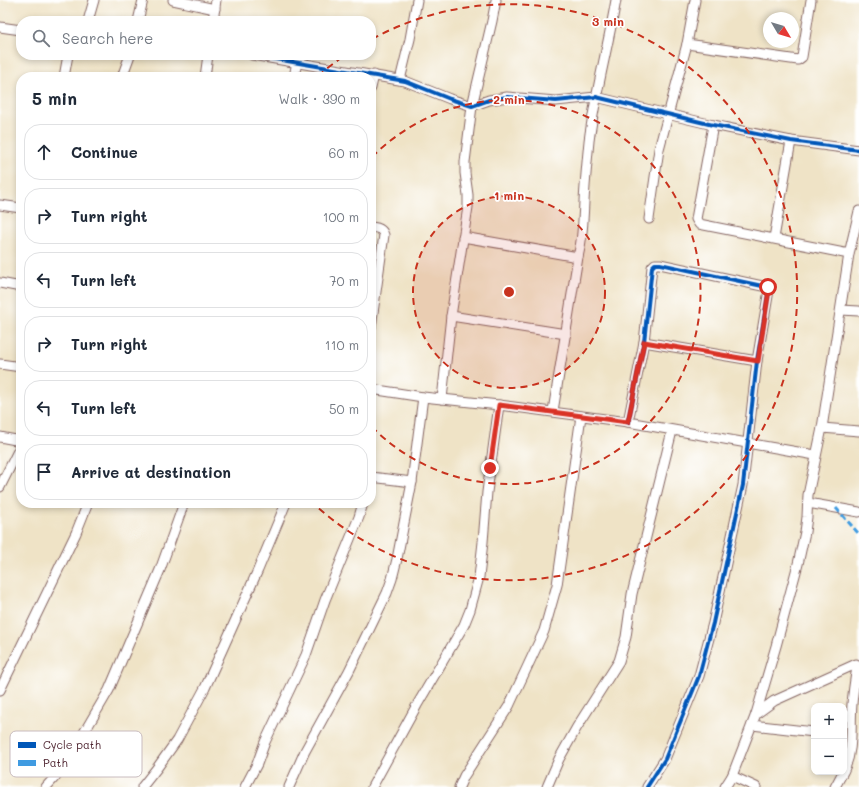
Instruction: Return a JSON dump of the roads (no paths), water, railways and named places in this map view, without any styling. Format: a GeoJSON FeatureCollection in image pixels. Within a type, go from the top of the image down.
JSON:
{"type":"FeatureCollection","features":[{"type":"Feature","properties":{"kind":"street"},"geometry":{"type":"LineString","coordinates":[[89,16],[94,0]]}},
{"type":"Feature","properties":{"kind":"street"},"geometry":{"type":"LineString","coordinates":[[139,16],[143,0]]}},
{"type":"Feature","properties":{"kind":"street"},"geometry":{"type":"LineString","coordinates":[[173,0],[216,4],[214,16]]}},
{"type":"Feature","properties":{"kind":"street"},"geometry":{"type":"LineString","coordinates":[[400,80],[410,39],[414,0]]}},
{"type":"Feature","properties":{"kind":"street"},"geometry":{"type":"LineString","coordinates":[[442,399],[451,316],[468,207],[465,162],[472,106],[496,0]]}},
{"type":"Feature","properties":{"kind":"street"},"geometry":{"type":"LineString","coordinates":[[553,411],[583,234],[589,140],[596,97],[616,0]]}},
{"type":"Feature","properties":{"kind":"street"},"geometry":{"type":"LineString","coordinates":[[649,219],[659,149],[687,44],[695,0]]}},
{"type":"Feature","properties":{"kind":"street"},"geometry":{"type":"LineString","coordinates":[[687,44],[798,60],[802,57],[811,0]]}},
{"type":"Feature","properties":{"kind":"street"},"geometry":{"type":"LineString","coordinates":[[0,27],[16,29]]}},
{"type":"Feature","properties":{"kind":"street"},"geometry":{"type":"LineString","coordinates":[[65,72],[67,60]]}},
{"type":"Feature","properties":{"kind":"street"},"geometry":{"type":"LineString","coordinates":[[124,72],[128,60]]}},
{"type":"Feature","properties":{"kind":"street"},"geometry":{"type":"LineString","coordinates":[[206,72],[207,60]]}},
{"type":"Feature","properties":{"kind":"street"},"geometry":{"type":"LineString","coordinates":[[284,60],[352,72]]}},
{"type":"Feature","properties":{"kind":"street"},"geometry":{"type":"LineString","coordinates":[[295,72],[297,62]]}},
{"type":"Feature","properties":{"kind":"street"},"geometry":{"type":"LineString","coordinates":[[376,76],[400,80],[417,85],[450,100],[472,106],[497,98],[507,97],[556,102],[596,97],[713,125],[791,141],[859,150]]}},
{"type":"Feature","properties":{"kind":"street"},"geometry":{"type":"LineString","coordinates":[[713,125],[696,219],[699,224],[849,254]]}},
{"type":"Feature","properties":{"kind":"street"},"geometry":{"type":"LineString","coordinates":[[774,238],[791,141]]}},
{"type":"Feature","properties":{"kind":"street"},"geometry":{"type":"LineString","coordinates":[[0,205],[16,207]]}},
{"type":"Feature","properties":{"kind":"street"},"geometry":{"type":"LineString","coordinates":[[725,787],[732,776],[756,714],[798,564],[805,532],[815,455],[822,428],[849,254],[859,211]]}},
{"type":"Feature","properties":{"kind":"street"},"geometry":{"type":"LineString","coordinates":[[376,228],[383,231],[384,235],[376,281]]}},
{"type":"Feature","properties":{"kind":"street"},"geometry":{"type":"LineString","coordinates":[[463,237],[578,257]]}},
{"type":"Feature","properties":{"kind":"street"},"geometry":{"type":"LineString","coordinates":[[628,422],[644,342],[651,272],[652,267],[655,264],[768,287],[769,290],[747,443],[743,485],[713,623],[699,676],[665,759],[649,786]]}},
{"type":"Feature","properties":{"kind":"street"},"geometry":{"type":"LineString","coordinates":[[0,283],[16,286]]}},
{"type":"Feature","properties":{"kind":"street"},"geometry":{"type":"LineString","coordinates":[[840,310],[859,311]]}},
{"type":"Feature","properties":{"kind":"street"},"geometry":{"type":"LineString","coordinates":[[451,316],[566,334]]}},
{"type":"Feature","properties":{"kind":"street"},"geometry":{"type":"LineString","coordinates":[[644,342],[758,361]]}},
{"type":"Feature","properties":{"kind":"street"},"geometry":{"type":"LineString","coordinates":[[0,364],[16,366]]}},
{"type":"Feature","properties":{"kind":"street"},"geometry":{"type":"LineString","coordinates":[[376,389],[423,397],[553,411],[628,422],[672,431],[815,455]]}},
{"type":"Feature","properties":{"kind":"street"},"geometry":{"type":"LineString","coordinates":[[289,787],[305,751],[349,671],[386,593],[397,559],[412,482],[423,397]]}},
{"type":"Feature","properties":{"kind":"street"},"geometry":{"type":"LineString","coordinates":[[372,787],[417,705],[464,625],[470,610],[479,577],[488,480],[499,405]]}},
{"type":"Feature","properties":{"kind":"street"},"geometry":{"type":"LineString","coordinates":[[459,787],[464,776],[509,706],[544,631],[557,585],[581,416]]}},
{"type":"Feature","properties":{"kind":"street"},"geometry":{"type":"LineString","coordinates":[[822,428],[859,431]]}},
{"type":"Feature","properties":{"kind":"street"},"geometry":{"type":"LineString","coordinates":[[547,787],[559,759],[573,733],[619,661],[626,638],[632,594],[672,431]]}},
{"type":"Feature","properties":{"kind":"street"},"geometry":{"type":"LineString","coordinates":[[0,437],[16,440]]}},
{"type":"Feature","properties":{"kind":"street"},"geometry":{"type":"LineString","coordinates":[[0,487],[16,455]]}},
{"type":"Feature","properties":{"kind":"street"},"geometry":{"type":"LineString","coordinates":[[376,478],[412,482]]}},
{"type":"Feature","properties":{"kind":"street"},"geometry":{"type":"LineString","coordinates":[[808,503],[859,512]]}},
{"type":"Feature","properties":{"kind":"street"},"geometry":{"type":"LineString","coordinates":[[0,690],[76,533],[86,508]]}},
{"type":"Feature","properties":{"kind":"street"},"geometry":{"type":"LineString","coordinates":[[85,731],[109,690],[160,570],[182,508]]}},
{"type":"Feature","properties":{"kind":"street"},"geometry":{"type":"LineString","coordinates":[[142,787],[177,740],[205,688],[284,508]]}},
{"type":"Feature","properties":{"kind":"street"},"geometry":{"type":"LineString","coordinates":[[245,787],[257,764],[265,742],[306,654],[325,600],[362,508]]}},
{"type":"Feature","properties":{"kind":"street"},"geometry":{"type":"LineString","coordinates":[[756,714],[774,700],[856,664],[857,667],[848,737],[847,763]]}},
{"type":"Feature","properties":{"kind":"street"},"geometry":{"type":"LineString","coordinates":[[752,725],[811,732]]}},
{"type":"Feature","properties":{"kind":"street"},"geometry":{"type":"LineString","coordinates":[[835,787],[841,775]]}},
{"type":"Feature","properties":{"kind":"street"},"geometry":{"type":"LineString","coordinates":[[732,776],[756,787]]}},
{"type":"Feature","properties":{"kind":"street"},"geometry":{"type":"LineString","coordinates":[[46,787],[55,777]]}}]}
